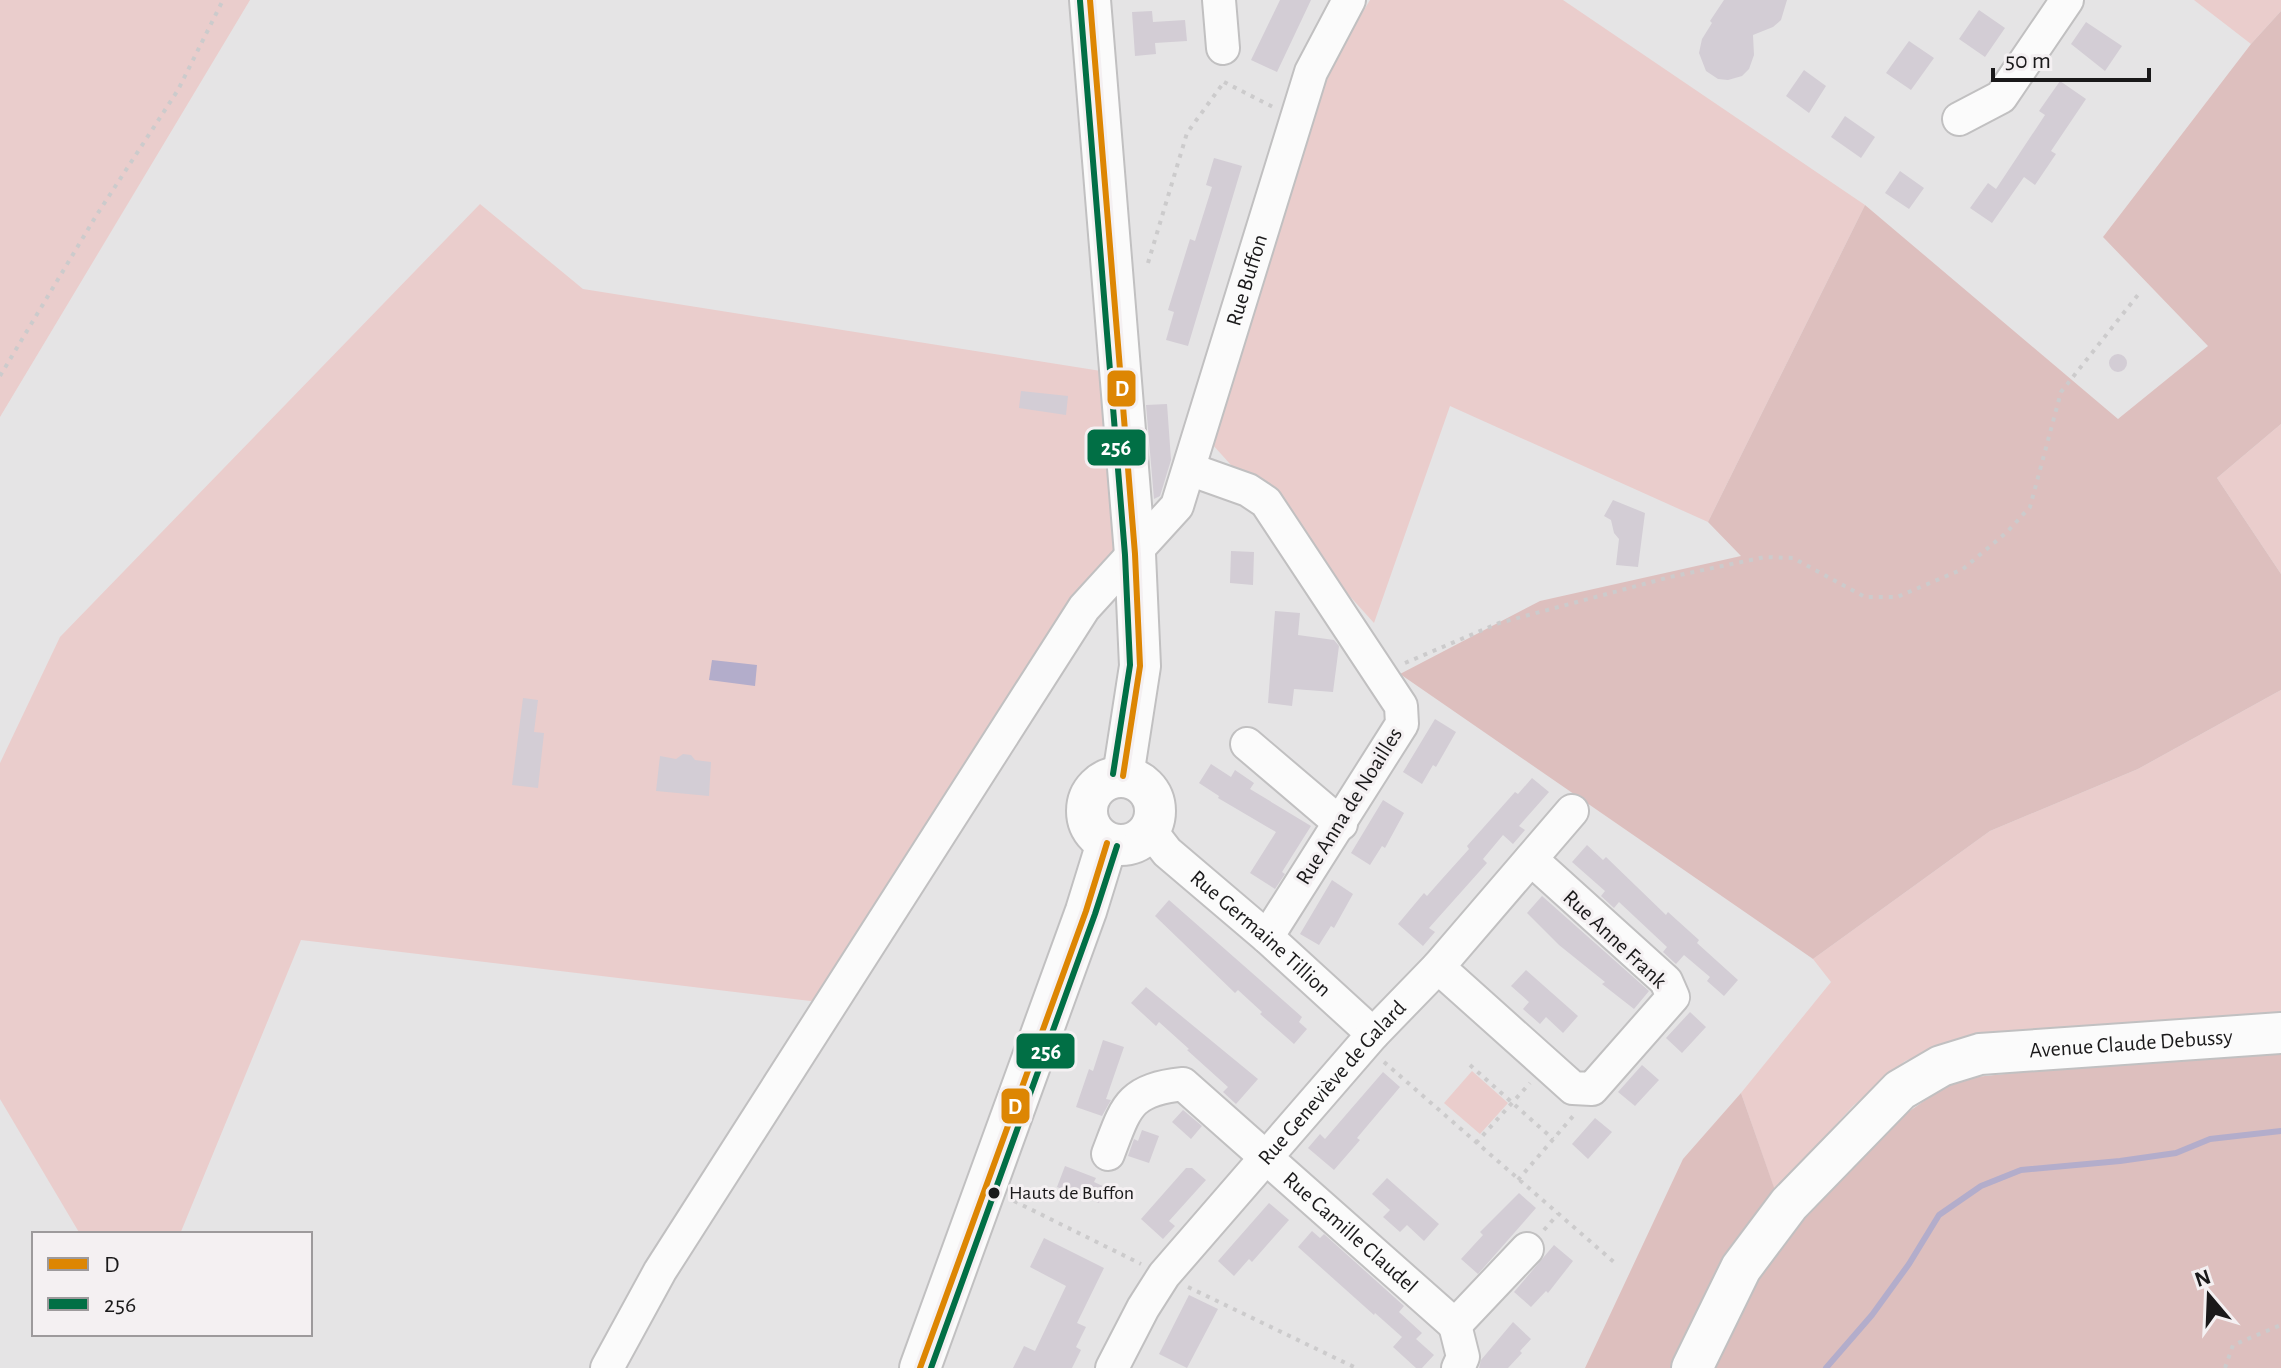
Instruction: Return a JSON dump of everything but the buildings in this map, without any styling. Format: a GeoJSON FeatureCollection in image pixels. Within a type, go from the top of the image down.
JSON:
{"type":"FeatureCollection","features":[{"type":"Feature","properties":{"kind":"main road"},"geometry":{"type":"LineString","coordinates":[[1090,0],[1135,554],[1140,666],[1123,776]]}},
{"type":"Feature","properties":{"kind":"main road"},"geometry":{"type":"LineString","coordinates":[[1123,776],[1143,784],[1150,791],[1156,811],[1150,830],[1135,843],[1116,846],[1092,831],[1087,803],[1097,786],[1123,776]]}},
{"type":"Feature","properties":{"kind":"main road"},"geometry":{"type":"LineString","coordinates":[[920,1368],[1086,911],[1107,843]]}},
{"type":"Feature","properties":{"kind":"main road","name":"Avenue Claude Debussy"},"geometry":{"type":"LineString","coordinates":[[1692,1368],[1741,1268],[1789,1204],[1900,1090],[1941,1066],[1980,1054],[2281,1033]]}},
{"type":"Feature","properties":{"kind":"street"},"geometry":{"type":"LineString","coordinates":[[1219,0],[1223,48]]}},
{"type":"Feature","properties":{"kind":"street","name":"Rue Buffon"},"geometry":{"type":"LineString","coordinates":[[607,1368],[660,1271],[1084,608],[1177,506],[1311,72],[1349,0]]}},
{"type":"Feature","properties":{"kind":"street"},"geometry":{"type":"LineString","coordinates":[[1959,119],[2001,97],[2067,0]]}},
{"type":"Feature","properties":{"kind":"street"},"geometry":{"type":"LineString","coordinates":[[1189,469],[1248,490],[1266,502],[1381,672]]}},
{"type":"Feature","properties":{"kind":"street","name":"Rue Anna de Noailles"},"geometry":{"type":"LineString","coordinates":[[1267,937],[1402,724],[1401,706],[1381,672]]}},
{"type":"Feature","properties":{"kind":"street"},"geometry":{"type":"LineString","coordinates":[[1247,744],[1341,824]]}},
{"type":"Feature","properties":{"kind":"street","name":"Rue Geneviève de Galard"},"geometry":{"type":"LineString","coordinates":[[1112,1368],[1164,1275],[1572,811]]}},
{"type":"Feature","properties":{"kind":"street","name":"Rue Germaine Tillion"},"geometry":{"type":"LineString","coordinates":[[1150,830],[1167,852],[1267,937],[1369,1039]]}},
{"type":"Feature","properties":{"kind":"street","name":"Rue Anne Frank"},"geometry":{"type":"LineString","coordinates":[[1531,859],[1666,981],[1673,997],[1592,1089]]}},
{"type":"Feature","properties":{"kind":"street"},"geometry":{"type":"LineString","coordinates":[[1438,967],[1573,1088],[1592,1089]]}},
{"type":"Feature","properties":{"kind":"street","name":"Rue Camille Claudel"},"geometry":{"type":"LineString","coordinates":[[1108,1154],[1125,1109],[1153,1087],[1183,1084],[1455,1325]]}},
{"type":"Feature","properties":{"kind":"street"},"geometry":{"type":"LineString","coordinates":[[1458,1368],[1463,1357],[1455,1325],[1527,1249]]}},
{"type":"Feature","properties":{"kind":"path"},"geometry":{"type":"LineString","coordinates":[[0,376],[96,216],[178,90],[223,0]]}},
{"type":"Feature","properties":{"kind":"path"},"geometry":{"type":"LineString","coordinates":[[1148,263],[1187,133],[1224,82],[1223,48]]}},
{"type":"Feature","properties":{"kind":"path"},"geometry":{"type":"LineString","coordinates":[[1224,82],[1297,119]]}},
{"type":"Feature","properties":{"kind":"path"},"geometry":{"type":"LineString","coordinates":[[1381,672],[1436,652],[1499,623],[1670,577],[1765,557],[1793,558],[1865,597],[1897,597],[1963,569],[2007,532],[2030,507],[2061,392],[2141,291]]}},
{"type":"Feature","properties":{"kind":"path"},"geometry":{"type":"LineString","coordinates":[[1369,1039],[1476,1143],[1615,1263]]}},
{"type":"Feature","properties":{"kind":"path"},"geometry":{"type":"LineString","coordinates":[[1476,1143],[1547,1064]]}},
{"type":"Feature","properties":{"kind":"path"},"geometry":{"type":"LineString","coordinates":[[1470,1065],[1553,1139]]}},
{"type":"Feature","properties":{"kind":"path"},"geometry":{"type":"LineString","coordinates":[[1518,1180],[1592,1089]]}},
{"type":"Feature","properties":{"kind":"path"},"geometry":{"type":"LineString","coordinates":[[2225,1368],[2233,1345],[2281,1325]]}},
{"type":"Feature","properties":{"kind":"shaded area"},"geometry":{"type":"Polygon","coordinates":[[[0,0],[250,0],[0,417],[0,0]]]}},
{"type":"Feature","properties":{"kind":"shaded area"},"geometry":{"type":"Polygon","coordinates":[[[1370,0],[1563,0],[1865,205],[1708,522],[1450,406],[1374,623],[1212,444],[1326,73],[1370,0]]]}},
{"type":"Feature","properties":{"kind":"shaded area"},"geometry":{"type":"Polygon","coordinates":[[[2194,0],[2281,0],[2281,11],[2251,44],[2194,0]]]}},
{"type":"Feature","properties":{"kind":"shaded area"},"geometry":{"type":"Polygon","coordinates":[[[2281,11],[2281,424],[2217,478],[2281,574],[2281,690],[2138,769],[1990,831],[1813,959],[1400,674],[1540,601],[1741,556],[1708,522],[1865,205],[2118,419],[2208,346],[2103,237],[2251,44],[2281,11]]]}},
{"type":"Feature","properties":{"kind":"shaded area"},"geometry":{"type":"Polygon","coordinates":[[[480,204],[583,289],[1101,371],[1116,552],[819,1002],[301,940],[181,1232],[79,1232],[0,1099],[0,763],[60,637],[480,204]]]}},
{"type":"Feature","properties":{"kind":"shaded area"},"geometry":{"type":"Polygon","coordinates":[[[2281,424],[2281,574],[2217,478],[2281,424]]]}},
{"type":"Feature","properties":{"kind":"shaded area"},"geometry":{"type":"Polygon","coordinates":[[[712,660],[757,665],[755,686],[709,680],[712,660]]]}},
{"type":"Feature","properties":{"kind":"shaded area"},"geometry":{"type":"Polygon","coordinates":[[[2281,690],[2281,1022],[1971,1036],[1905,1061],[1853,1106],[1775,1191],[1741,1093],[1831,982],[1813,959],[1990,831],[2138,769],[2281,690]]]}},
{"type":"Feature","properties":{"kind":"shaded area"},"geometry":{"type":"Polygon","coordinates":[[[2281,1053],[2281,1368],[1585,1368],[1683,1159],[1741,1093],[1790,1233],[1898,1119],[1956,1079],[2140,1060],[2281,1053]]]}},
{"type":"Feature","properties":{"kind":"shaded area"},"geometry":{"type":"Polygon","coordinates":[[[1472,1071],[1508,1103],[1480,1134],[1444,1103],[1472,1071]]]}},
{"type":"Feature","properties":{"kind":"waterway"},"geometry":{"type":"LineString","coordinates":[[1826,1368],[1872,1315],[1939,1215],[1981,1186],[2021,1170],[2176,1153],[2210,1139],[2281,1131]]}},
{"type":"Feature","properties":{"kind":"transit line","name":"D"},"geometry":{"type":"LineString","coordinates":[[1090,0],[1135,554],[1140,666],[1123,776]]}},
{"type":"Feature","properties":{"kind":"transit line","name":"256"},"geometry":{"type":"LineString","coordinates":[[1080,1],[1125,555],[1130,665],[1113,774]]}},
{"type":"Feature","properties":{"kind":"transit line","name":"D"},"geometry":{"type":"LineString","coordinates":[[920,1368],[1086,911],[1107,843]]}},
{"type":"Feature","properties":{"kind":"transit line","name":"256"},"geometry":{"type":"LineString","coordinates":[[931,1368],[1117,846]]}},
{"type":"Feature","properties":{"kind":"place","name":"Hauts de Buffon"},"geometry":{"type":"Point","coordinates":[994,1193]}}]}
